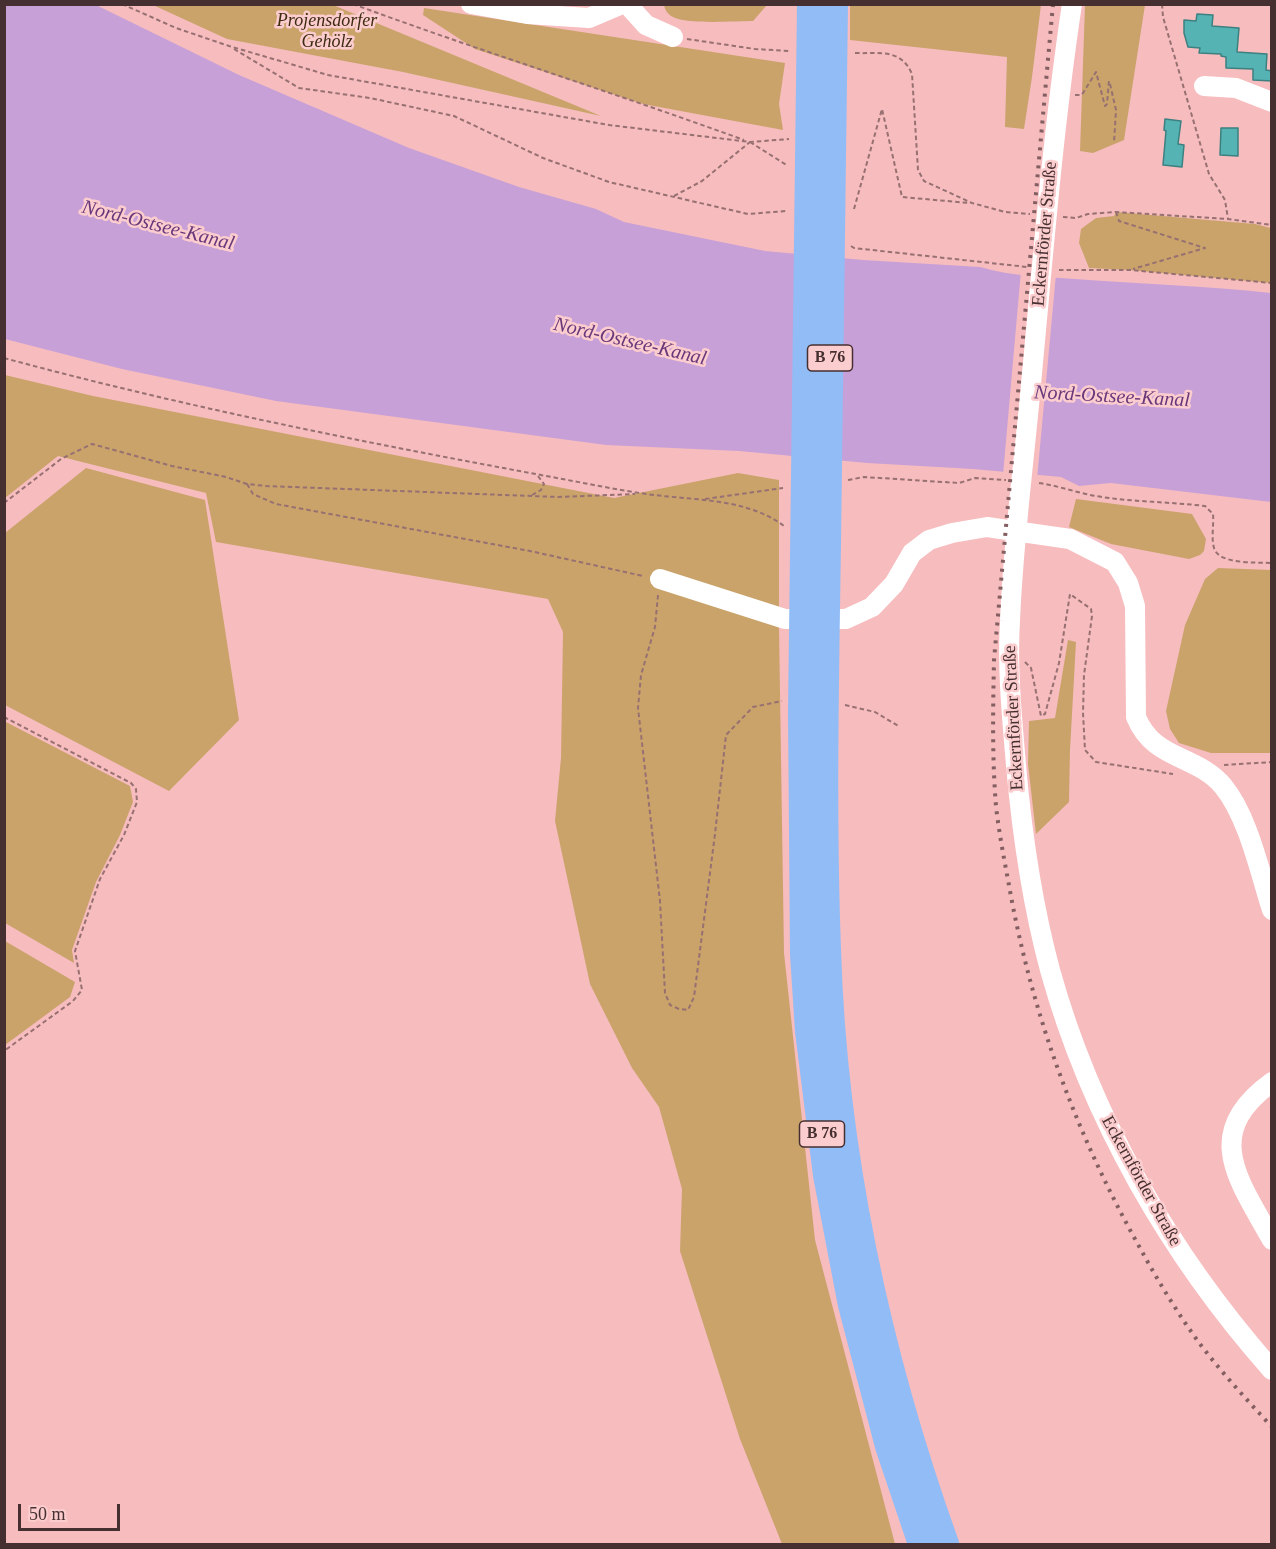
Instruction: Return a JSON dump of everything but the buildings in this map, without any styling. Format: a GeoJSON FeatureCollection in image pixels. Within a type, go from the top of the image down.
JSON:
{"type":"FeatureCollection","features":[{"type":"Feature","properties":{"kind":"highway","name":"B 76"},"geometry":{"type":"LineString","coordinates":[[811,4],[813,707],[834,1054],[850,1177],[886,1353],[907,1428],[945,1545]]}},
{"type":"Feature","properties":{"kind":"highway","name":"B 76"},"geometry":{"type":"LineString","coordinates":[[834,4],[804,954],[809,1031],[826,1164],[839,1241],[863,1352],[889,1446],[922,1545]]}},
{"type":"Feature","properties":{"kind":"street"},"geometry":{"type":"LineString","coordinates":[[471,4],[527,14],[589,18],[622,4]]}},
{"type":"Feature","properties":{"kind":"street"},"geometry":{"type":"LineString","coordinates":[[627,4],[646,25],[673,37]]}},
{"type":"Feature","properties":{"kind":"street","name":"Eckernförder Straße"},"geometry":{"type":"LineString","coordinates":[[1072,4],[1055,127],[1009,623],[1021,817],[1034,897],[1050,972],[1097,1101],[1145,1196],[1203,1284],[1272,1370]]}},
{"type":"Feature","properties":{"kind":"street"},"geometry":{"type":"LineString","coordinates":[[1204,86],[1236,88],[1272,102]]}},
{"type":"Feature","properties":{"kind":"street"},"geometry":{"type":"LineString","coordinates":[[660,579],[785,619],[846,619],[872,607],[894,584],[912,553],[929,540],[952,533],[987,527],[1048,535],[1070,539],[1115,562],[1128,583],[1135,606],[1136,717],[1142,731],[1156,746],[1208,771],[1224,786],[1240,811],[1272,910]]}},
{"type":"Feature","properties":{"kind":"street"},"geometry":{"type":"LineString","coordinates":[[1272,1082],[1253,1095],[1237,1116],[1230,1146],[1236,1175],[1272,1240]]}},
{"type":"Feature","properties":{"kind":"path"},"geometry":{"type":"LineString","coordinates":[[122,4],[176,28],[328,75],[609,125],[750,142],[791,139]]}},
{"type":"Feature","properties":{"kind":"path"},"geometry":{"type":"LineString","coordinates":[[353,4],[475,49],[615,93],[750,142]]}},
{"type":"Feature","properties":{"kind":"path"},"geometry":{"type":"LineString","coordinates":[[1162,4],[1163,17],[1209,174],[1225,200],[1228,219]]}},
{"type":"Feature","properties":{"kind":"path"},"geometry":{"type":"LineString","coordinates":[[229,46],[299,88],[370,98],[454,116],[543,158],[609,182],[748,214],[790,211]]}},
{"type":"Feature","properties":{"kind":"path"},"geometry":{"type":"LineString","coordinates":[[1068,97],[1083,93],[1096,72],[1105,106],[1109,80],[1116,110],[1113,143]]}},
{"type":"Feature","properties":{"kind":"path"},"geometry":{"type":"LineString","coordinates":[[854,208],[882,109],[902,197],[972,203]]}},
{"type":"Feature","properties":{"kind":"path"},"geometry":{"type":"LineString","coordinates":[[673,196],[702,181],[750,142]]}},
{"type":"Feature","properties":{"kind":"path"},"geometry":{"type":"LineString","coordinates":[[924,181],[972,203],[1005,212],[1040,215]]}},
{"type":"Feature","properties":{"kind":"path"},"geometry":{"type":"LineString","coordinates":[[1116,212],[1119,221],[1204,248],[1130,270]]}},
{"type":"Feature","properties":{"kind":"path"},"geometry":{"type":"LineString","coordinates":[[1064,217],[1076,218],[1088,214],[1116,212],[1228,219],[1272,225]]}},
{"type":"Feature","properties":{"kind":"path"},"geometry":{"type":"LineString","coordinates":[[845,242],[854,248],[995,264]]}},
{"type":"Feature","properties":{"kind":"path"},"geometry":{"type":"LineString","coordinates":[[1089,268],[1272,283]]}},
{"type":"Feature","properties":{"kind":"path"},"geometry":{"type":"LineString","coordinates":[[4,358],[257,418],[641,493],[736,505],[772,517],[786,526]]}},
{"type":"Feature","properties":{"kind":"path"},"geometry":{"type":"LineString","coordinates":[[4,503],[61,459],[92,444],[247,484],[558,497],[641,493]]}},
{"type":"Feature","properties":{"kind":"path"},"geometry":{"type":"LineString","coordinates":[[532,495],[541,490],[544,484],[537,474]]}},
{"type":"Feature","properties":{"kind":"path"},"geometry":{"type":"LineString","coordinates":[[842,480],[864,477],[959,483],[975,478],[1015,481]]}},
{"type":"Feature","properties":{"kind":"path"},"geometry":{"type":"LineString","coordinates":[[1036,483],[1056,485],[1075,493],[1205,506],[1213,514],[1214,548],[1217,554],[1223,559],[1233,561],[1272,563]]}},
{"type":"Feature","properties":{"kind":"path"},"geometry":{"type":"LineString","coordinates":[[247,484],[254,494],[276,504],[530,551],[660,579],[655,627],[641,675],[638,708],[660,901],[665,993],[670,1005],[679,1009],[688,1010],[693,997],[726,735],[753,707],[852,705],[875,712],[900,727]]}},
{"type":"Feature","properties":{"kind":"path"},"geometry":{"type":"LineString","coordinates":[[700,500],[787,487]]}},
{"type":"Feature","properties":{"kind":"path"},"geometry":{"type":"LineString","coordinates":[[1010,657],[1019,658],[1031,668],[1041,716],[1045,714],[1059,663],[1070,594]]}},
{"type":"Feature","properties":{"kind":"path"},"geometry":{"type":"LineString","coordinates":[[4,717],[131,783],[136,789],[137,802],[124,835],[100,879],[75,951],[82,990],[73,1001],[4,1051]]}},
{"type":"Feature","properties":{"kind":"green space"},"geometry":{"type":"Polygon","coordinates":[[[664,4],[767,5],[753,21],[710,22],[678,19],[668,14],[664,4]]]}},
{"type":"Feature","properties":{"kind":"green space","name":"Projensdorfer Gehölz"},"geometry":{"type":"Polygon","coordinates":[[[153,5],[333,5],[601,116],[403,72],[227,39],[153,5]]]}},
{"type":"Feature","properties":{"kind":"green space"},"geometry":{"type":"Polygon","coordinates":[[[850,5],[1041,5],[1024,129],[1005,127],[1007,57],[850,40],[850,5]]]}},
{"type":"Feature","properties":{"kind":"green space"},"geometry":{"type":"Polygon","coordinates":[[[1085,5],[1145,5],[1124,140],[1093,153],[1080,151],[1085,5]]]}},
{"type":"Feature","properties":{"kind":"green space"},"geometry":{"type":"Polygon","coordinates":[[[424,8],[785,63],[779,104],[783,130],[643,104],[475,49],[423,15],[424,8]]]}},
{"type":"Feature","properties":{"kind":"green space"},"geometry":{"type":"Polygon","coordinates":[[[1116,212],[1255,224],[1271,228],[1271,283],[1089,268],[1079,243],[1081,229],[1096,218],[1114,216],[1116,212]]]}},
{"type":"Feature","properties":{"kind":"green space"},"geometry":{"type":"Polygon","coordinates":[[[5,375],[93,396],[614,498],[738,473],[779,480],[784,953],[815,1240],[895,1544],[782,1544],[740,1439],[680,1251],[682,1189],[659,1107],[632,1068],[590,984],[555,821],[561,758],[563,632],[548,599],[216,542],[206,493],[58,456],[5,498],[5,375]]]}},
{"type":"Feature","properties":{"kind":"green space"},"geometry":{"type":"Polygon","coordinates":[[[86,468],[205,500],[239,720],[169,791],[5,705],[5,533],[86,468]]]}},
{"type":"Feature","properties":{"kind":"green space"},"geometry":{"type":"Polygon","coordinates":[[[1076,499],[1192,514],[1206,539],[1204,551],[1189,559],[1111,544],[1069,527],[1076,499]]]}},
{"type":"Feature","properties":{"kind":"green space"},"geometry":{"type":"Polygon","coordinates":[[[1218,568],[1271,570],[1271,753],[1211,753],[1179,743],[1170,729],[1166,711],[1185,625],[1205,579],[1218,568]]]}},
{"type":"Feature","properties":{"kind":"green space"},"geometry":{"type":"Polygon","coordinates":[[[1068,640],[1076,642],[1069,802],[1036,834],[1028,764],[1029,721],[1055,718],[1068,640]]]}},
{"type":"Feature","properties":{"kind":"green space"},"geometry":{"type":"Polygon","coordinates":[[[4,721],[130,786],[133,802],[120,835],[96,882],[72,950],[74,963],[5,923],[4,721]]]}},
{"type":"Feature","properties":{"kind":"green space"},"geometry":{"type":"Polygon","coordinates":[[[5,941],[75,982],[70,997],[5,1045],[5,941]]]}},
{"type":"Feature","properties":{"kind":"water","name":"Nord-Ostsee-Kanal"},"geometry":{"type":"Polygon","coordinates":[[[4,5],[96,5],[239,75],[409,148],[519,187],[596,209],[624,222],[765,251],[980,267],[1040,277],[1271,293],[1271,502],[1111,483],[1079,486],[1061,477],[973,469],[867,463],[739,451],[606,445],[276,401],[122,369],[5,339],[4,5]]]}},
{"type":"Feature","properties":{"kind":"pier"},"geometry":{"type":"Polygon","coordinates":[[[1021,271],[1056,274],[1037,479],[1003,475],[1021,271]]]}},
{"type":"Feature","properties":{"kind":"railway"},"geometry":{"type":"LineString","coordinates":[[1053,4],[994,660],[994,769],[999,827],[1010,891],[1031,984],[1060,1075],[1096,1163],[1140,1248],[1184,1321],[1217,1365],[1272,1427]]}}]}
